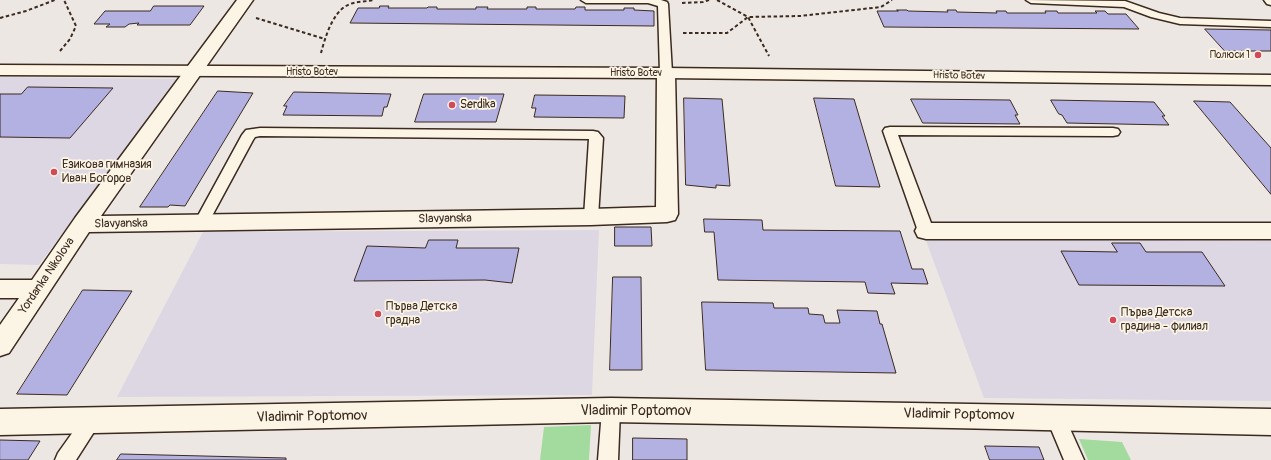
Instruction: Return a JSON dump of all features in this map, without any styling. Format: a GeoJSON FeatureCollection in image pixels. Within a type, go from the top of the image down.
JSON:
{"type":"FeatureCollection","features":[{"type":"Feature","properties":{"kind":"street","name":"Yordanka Nikolova"},"geometry":{"type":"LineString","coordinates":[[0,345],[82,224],[241,6]]}},
{"type":"Feature","properties":{"kind":"street","name":"Hristo Botev"},"geometry":{"type":"LineString","coordinates":[[0,70],[666,73],[1271,80]]}},
{"type":"Feature","properties":{"kind":"street","name":"Slavyanska"},"geometry":{"type":"LineString","coordinates":[[82,224],[590,217],[667,214],[666,73]]}},
{"type":"Feature","properties":{"kind":"street"},"geometry":{"type":"LineString","coordinates":[[926,231],[1271,232]]}},
{"type":"Feature","properties":{"kind":"street"},"geometry":{"type":"LineString","coordinates":[[0,289],[38,289]]}},
{"type":"Feature","properties":{"kind":"street","name":"Vladimir Poptomov"},"geometry":{"type":"LineString","coordinates":[[0,422],[611,410],[1271,422]]}},
{"type":"Feature","properties":{"kind":"lane"},"geometry":{"type":"LineString","coordinates":[[586,0],[649,0],[663,4],[666,73]]}},
{"type":"Feature","properties":{"kind":"lane"},"geometry":{"type":"LineString","coordinates":[[1031,0],[1125,4],[1155,15],[1180,21],[1271,24]]}},
{"type":"Feature","properties":{"kind":"lane"},"geometry":{"type":"LineString","coordinates":[[926,231],[890,131],[1113,132]]}},
{"type":"Feature","properties":{"kind":"lane"},"geometry":{"type":"LineString","coordinates":[[201,223],[247,138],[251,133],[260,132],[593,134],[596,138],[590,217]]}},
{"type":"Feature","properties":{"kind":"lane"},"geometry":{"type":"LineString","coordinates":[[608,460],[611,410]]}},
{"type":"Feature","properties":{"kind":"lane"},"geometry":{"type":"LineString","coordinates":[[1055,417],[1074,460]]}},
{"type":"Feature","properties":{"kind":"lane"},"geometry":{"type":"LineString","coordinates":[[64,460],[92,421]]}},
{"type":"Feature","properties":{"kind":"path"},"geometry":{"type":"LineString","coordinates":[[0,18],[26,11],[55,0]]}},
{"type":"Feature","properties":{"kind":"path"},"geometry":{"type":"LineString","coordinates":[[42,71],[70,39],[76,26],[64,0]]}},
{"type":"Feature","properties":{"kind":"path"},"geometry":{"type":"LineString","coordinates":[[314,72],[325,39],[341,9],[348,5],[374,0]]}},
{"type":"Feature","properties":{"kind":"path"},"geometry":{"type":"LineString","coordinates":[[663,4],[703,2],[709,0]]}},
{"type":"Feature","properties":{"kind":"path"},"geometry":{"type":"LineString","coordinates":[[717,0],[748,17],[800,16],[881,7],[892,0]]}},
{"type":"Feature","properties":{"kind":"path"},"geometry":{"type":"LineString","coordinates":[[241,6],[325,39]]}},
{"type":"Feature","properties":{"kind":"path"},"geometry":{"type":"LineString","coordinates":[[664,34],[727,33],[748,17]]}},
{"type":"Feature","properties":{"kind":"path"},"geometry":{"type":"LineString","coordinates":[[748,17],[766,52],[787,75]]}},
{"type":"Feature","properties":{"kind":"shaded area","name":"Езикова гимназия Иван Богоров"},"geometry":{"type":"Polygon","coordinates":[[[0,77],[176,79],[39,265],[0,264],[0,77]]]}},
{"type":"Feature","properties":{"kind":"shaded area","name":"Първа Детска градна"},"geometry":{"type":"Polygon","coordinates":[[[599,230],[592,395],[117,397],[203,232],[599,230]]]}},
{"type":"Feature","properties":{"kind":"shaded area","name":"Първа Детска градина - филиал"},"geometry":{"type":"Polygon","coordinates":[[[925,238],[1271,241],[1271,401],[984,398],[925,238]]]}},
{"type":"Feature","properties":{"kind":"green space"},"geometry":{"type":"Polygon","coordinates":[[[591,425],[589,460],[540,460],[544,427],[591,425]]]}},
{"type":"Feature","properties":{"kind":"green space"},"geometry":{"type":"Polygon","coordinates":[[[1079,439],[1122,442],[1131,460],[1088,460],[1079,439]]]}},
{"type":"Feature","properties":{"kind":"building"},"geometry":{"type":"Polygon","coordinates":[[[154,6],[204,6],[190,25],[137,25],[139,23],[129,24],[125,27],[106,27],[110,24],[94,24],[105,11],[150,11],[154,6]]]}},
{"type":"Feature","properties":{"kind":"building"},"geometry":{"type":"Polygon","coordinates":[[[380,6],[389,6],[388,8],[437,7],[437,9],[476,9],[476,7],[488,7],[487,9],[527,9],[527,7],[536,7],[536,9],[575,9],[576,7],[585,7],[585,10],[624,10],[624,8],[634,8],[634,10],[654,11],[654,26],[350,23],[358,8],[379,8],[380,6]]]}},
{"type":"Feature","properties":{"kind":"building"},"geometry":{"type":"Polygon","coordinates":[[[897,10],[948,12],[947,10],[956,10],[957,12],[997,13],[996,11],[1006,11],[1007,13],[1046,13],[1045,11],[1057,11],[1058,13],[1097,13],[1095,11],[1105,11],[1108,14],[1126,14],[1139,29],[884,27],[877,11],[898,11],[897,10]]]}},
{"type":"Feature","properties":{"kind":"building"},"geometry":{"type":"Polygon","coordinates":[[[1205,29],[1271,30],[1271,51],[1225,51],[1205,29]]]}},
{"type":"Feature","properties":{"kind":"building"},"geometry":{"type":"Polygon","coordinates":[[[28,87],[113,88],[70,138],[0,137],[0,94],[21,94],[28,87]]]}},
{"type":"Feature","properties":{"kind":"building"},"geometry":{"type":"Polygon","coordinates":[[[218,91],[253,93],[185,206],[170,205],[168,207],[140,207],[218,91]]]}},
{"type":"Feature","properties":{"kind":"building"},"geometry":{"type":"Polygon","coordinates":[[[294,92],[391,94],[387,107],[384,107],[382,116],[283,115],[287,106],[284,106],[294,92]]]}},
{"type":"Feature","properties":{"kind":"building"},"geometry":{"type":"Polygon","coordinates":[[[424,94],[504,94],[496,122],[415,122],[424,94]]]}},
{"type":"Feature","properties":{"kind":"building"},"geometry":{"type":"Polygon","coordinates":[[[535,95],[625,96],[624,118],[534,117],[536,108],[532,108],[535,95]]]}},
{"type":"Feature","properties":{"kind":"building"},"geometry":{"type":"Polygon","coordinates":[[[684,98],[722,99],[730,186],[716,185],[716,188],[686,185],[684,98]]]}},
{"type":"Feature","properties":{"kind":"building"},"geometry":{"type":"Polygon","coordinates":[[[814,98],[854,99],[880,187],[836,186],[814,98]]]}},
{"type":"Feature","properties":{"kind":"building"},"geometry":{"type":"Polygon","coordinates":[[[911,99],[1010,100],[1018,115],[1015,115],[1020,124],[923,123],[911,99]]]}},
{"type":"Feature","properties":{"kind":"building"},"geometry":{"type":"Polygon","coordinates":[[[1051,100],[1154,102],[1165,116],[1162,116],[1169,125],[1067,123],[1062,115],[1059,114],[1051,100]]]}},
{"type":"Feature","properties":{"kind":"building"},"geometry":{"type":"Polygon","coordinates":[[[1194,101],[1230,102],[1271,148],[1271,194],[1194,101]]]}},
{"type":"Feature","properties":{"kind":"building"},"geometry":{"type":"Polygon","coordinates":[[[704,219],[762,220],[763,230],[900,231],[912,269],[923,269],[928,284],[891,283],[895,294],[868,293],[865,282],[718,280],[714,232],[705,232],[704,219]]]}},
{"type":"Feature","properties":{"kind":"building"},"geometry":{"type":"Polygon","coordinates":[[[615,227],[651,227],[652,246],[615,246],[615,227]]]}},
{"type":"Feature","properties":{"kind":"building"},"geometry":{"type":"Polygon","coordinates":[[[429,240],[458,240],[456,248],[519,248],[512,283],[485,280],[354,281],[367,246],[425,248],[429,240]]]}},
{"type":"Feature","properties":{"kind":"building"},"geometry":{"type":"Polygon","coordinates":[[[1112,243],[1140,243],[1146,252],[1202,252],[1225,286],[1079,285],[1061,251],[1117,252],[1112,243]]]}},
{"type":"Feature","properties":{"kind":"building"},"geometry":{"type":"Polygon","coordinates":[[[613,277],[641,277],[642,370],[610,370],[613,277]]]}},
{"type":"Feature","properties":{"kind":"building"},"geometry":{"type":"Polygon","coordinates":[[[83,290],[132,291],[67,395],[17,394],[83,290]]]}},
{"type":"Feature","properties":{"kind":"building"},"geometry":{"type":"Polygon","coordinates":[[[702,302],[773,303],[774,308],[808,308],[809,314],[823,315],[825,323],[840,323],[837,310],[877,311],[896,373],[706,370],[702,302]]]}},
{"type":"Feature","properties":{"kind":"building"},"geometry":{"type":"Polygon","coordinates":[[[633,438],[687,439],[687,460],[633,460],[633,438]]]}},
{"type":"Feature","properties":{"kind":"building"},"geometry":{"type":"Polygon","coordinates":[[[0,440],[40,441],[28,460],[0,460],[0,440]]]}},
{"type":"Feature","properties":{"kind":"building"},"geometry":{"type":"Polygon","coordinates":[[[985,446],[1039,447],[1044,460],[990,460],[985,446]]]}},
{"type":"Feature","properties":{"kind":"building"},"geometry":{"type":"Polygon","coordinates":[[[121,454],[286,458],[286,460],[117,460],[121,454]]]}},
{"type":"Feature","properties":{"kind":"place","name":"Полюси 1"},"geometry":{"type":"Point","coordinates":[1258,55]}},
{"type":"Feature","properties":{"kind":"place","name":"Serdika"},"geometry":{"type":"Point","coordinates":[452,105]}},
{"type":"Feature","properties":{"kind":"place","name":"Езикова гимназия Иван Богоров"},"geometry":{"type":"Point","coordinates":[54,172]}},
{"type":"Feature","properties":{"kind":"place","name":"Първа Детска градна"},"geometry":{"type":"Point","coordinates":[378,314]}},
{"type":"Feature","properties":{"kind":"place","name":"Първа Детска градина - филиал"},"geometry":{"type":"Point","coordinates":[1113,320]}}]}
